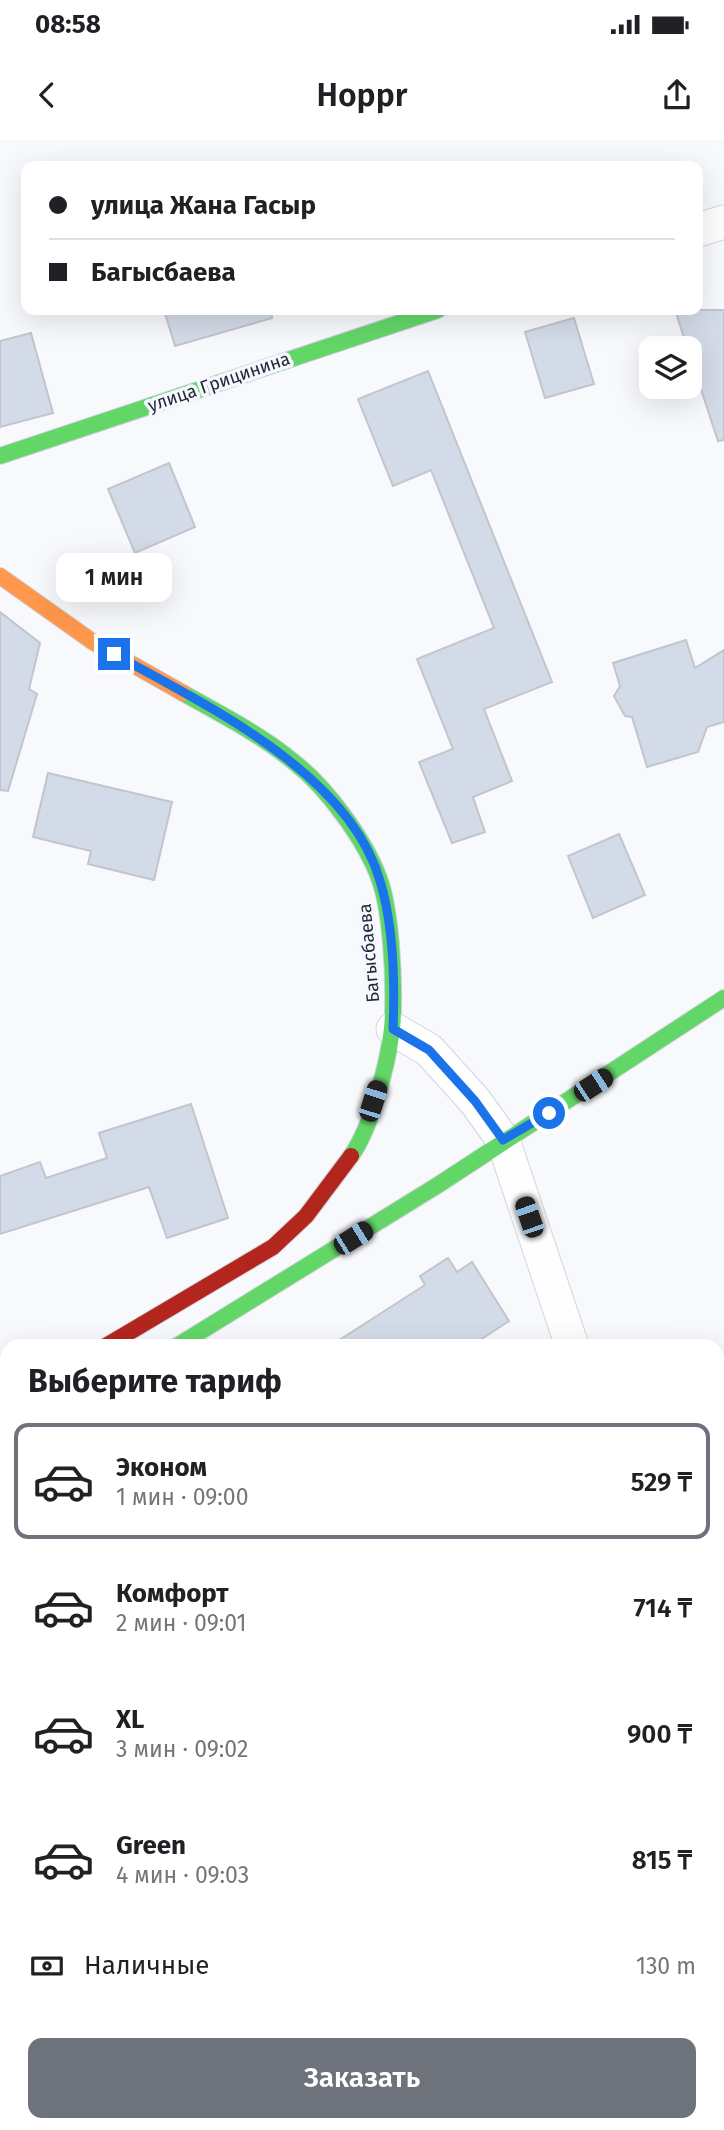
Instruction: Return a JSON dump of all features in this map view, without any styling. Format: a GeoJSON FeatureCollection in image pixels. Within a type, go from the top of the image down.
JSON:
{"type":"FeatureCollection","features":[{"type":"Feature","properties":{"kind":"street"},"geometry":{"type":"LineString","coordinates":[[703,228],[724,222]]}},
{"type":"Feature","properties":{"kind":"street","name":"улица Грицинина"},"geometry":{"type":"LineString","coordinates":[[0,456],[423,315]]}},
{"type":"Feature","properties":{"kind":"street","name":"Багысбаева"},"geometry":{"type":"LineString","coordinates":[[0,576],[93,642],[222,715],[296,763],[346,819],[380,879],[394,987],[393,1029],[387,1059],[360,1143],[306,1216],[273,1247],[118,1339]]}},
{"type":"Feature","properties":{"kind":"street"},"geometry":{"type":"LineString","coordinates":[[188,1339],[332,1251],[724,998]]}},
{"type":"Feature","properties":{"kind":"street"},"geometry":{"type":"LineString","coordinates":[[393,1029],[429,1050],[475,1101],[503,1140],[570,1339]]}},
{"type":"Feature","properties":{"kind":"street"},"geometry":{"type":"LineString","coordinates":[[306,1216],[311,1231],[332,1251]]}},
{"type":"Feature","properties":{"kind":"building"},"geometry":{"type":"Polygon","coordinates":[[[703,310],[724,310],[724,440],[718,441],[702,392],[702,336],[684,336],[677,315],[703,315],[703,310]]]}},
{"type":"Feature","properties":{"kind":"building"},"geometry":{"type":"Polygon","coordinates":[[[166,315],[272,315],[272,318],[175,346],[166,315]]]}},
{"type":"Feature","properties":{"kind":"building"},"geometry":{"type":"Polygon","coordinates":[[[574,318],[594,384],[545,398],[525,332],[574,318]]]}},
{"type":"Feature","properties":{"kind":"building"},"geometry":{"type":"Polygon","coordinates":[[[31,333],[53,413],[0,427],[0,341],[31,333]]]}},
{"type":"Feature","properties":{"kind":"building"},"geometry":{"type":"Polygon","coordinates":[[[428,371],[552,682],[484,709],[512,781],[473,797],[485,832],[452,843],[419,762],[453,749],[417,659],[494,628],[431,470],[393,486],[358,399],[428,371]]]}},
{"type":"Feature","properties":{"kind":"building"},"geometry":{"type":"Polygon","coordinates":[[[169,463],[195,527],[135,553],[108,489],[169,463]]]}},
{"type":"Feature","properties":{"kind":"building"},"geometry":{"type":"Polygon","coordinates":[[[0,612],[40,643],[29,689],[37,694],[8,791],[0,790],[0,612]]]}},
{"type":"Feature","properties":{"kind":"building"},"geometry":{"type":"Polygon","coordinates":[[[686,640],[695,668],[724,650],[724,722],[707,727],[698,752],[647,767],[632,717],[625,716],[614,696],[620,686],[613,663],[686,640]]]}},
{"type":"Feature","properties":{"kind":"building"},"geometry":{"type":"Polygon","coordinates":[[[48,773],[172,802],[154,880],[88,864],[91,851],[33,837],[48,773]]]}},
{"type":"Feature","properties":{"kind":"building"},"geometry":{"type":"Polygon","coordinates":[[[619,834],[645,895],[593,918],[568,856],[619,834]]]}},
{"type":"Feature","properties":{"kind":"building"},"geometry":{"type":"Polygon","coordinates":[[[191,1104],[228,1218],[167,1238],[149,1187],[0,1234],[0,1176],[40,1162],[46,1178],[107,1158],[99,1133],[191,1104]]]}},
{"type":"Feature","properties":{"kind":"building"},"geometry":{"type":"Polygon","coordinates":[[[448,1258],[457,1272],[472,1262],[509,1321],[482,1339],[341,1339],[425,1285],[420,1276],[448,1258]]]}},
{"type":"Feature","properties":{"kind":"traffic: fast"},"geometry":{"type":"LineString","coordinates":[[0,456],[423,315]]}},
{"type":"Feature","properties":{"kind":"traffic: fast"},"geometry":{"type":"LineString","coordinates":[[183,693],[255,734],[320,786],[355,832],[379,878],[391,943],[392,1026],[386,1065],[374,1106],[351,1156]]}},
{"type":"Feature","properties":{"kind":"traffic: fast"},"geometry":{"type":"LineString","coordinates":[[188,1339],[438,1185],[724,998]]}},
{"type":"Feature","properties":{"kind":"traffic: slow"},"geometry":{"type":"LineString","coordinates":[[0,576],[93,642],[183,693]]}},
{"type":"Feature","properties":{"kind":"traffic: jam"},"geometry":{"type":"LineString","coordinates":[[118,1339],[273,1247],[306,1216],[351,1156]]}},
{"type":"Feature","properties":{"kind":"route"},"geometry":{"type":"LineString","coordinates":[[114,654],[222,715],[296,763],[346,819],[368,853],[380,879],[394,987],[393,1029],[429,1050],[475,1101],[503,1140],[549,1113]]}}]}
